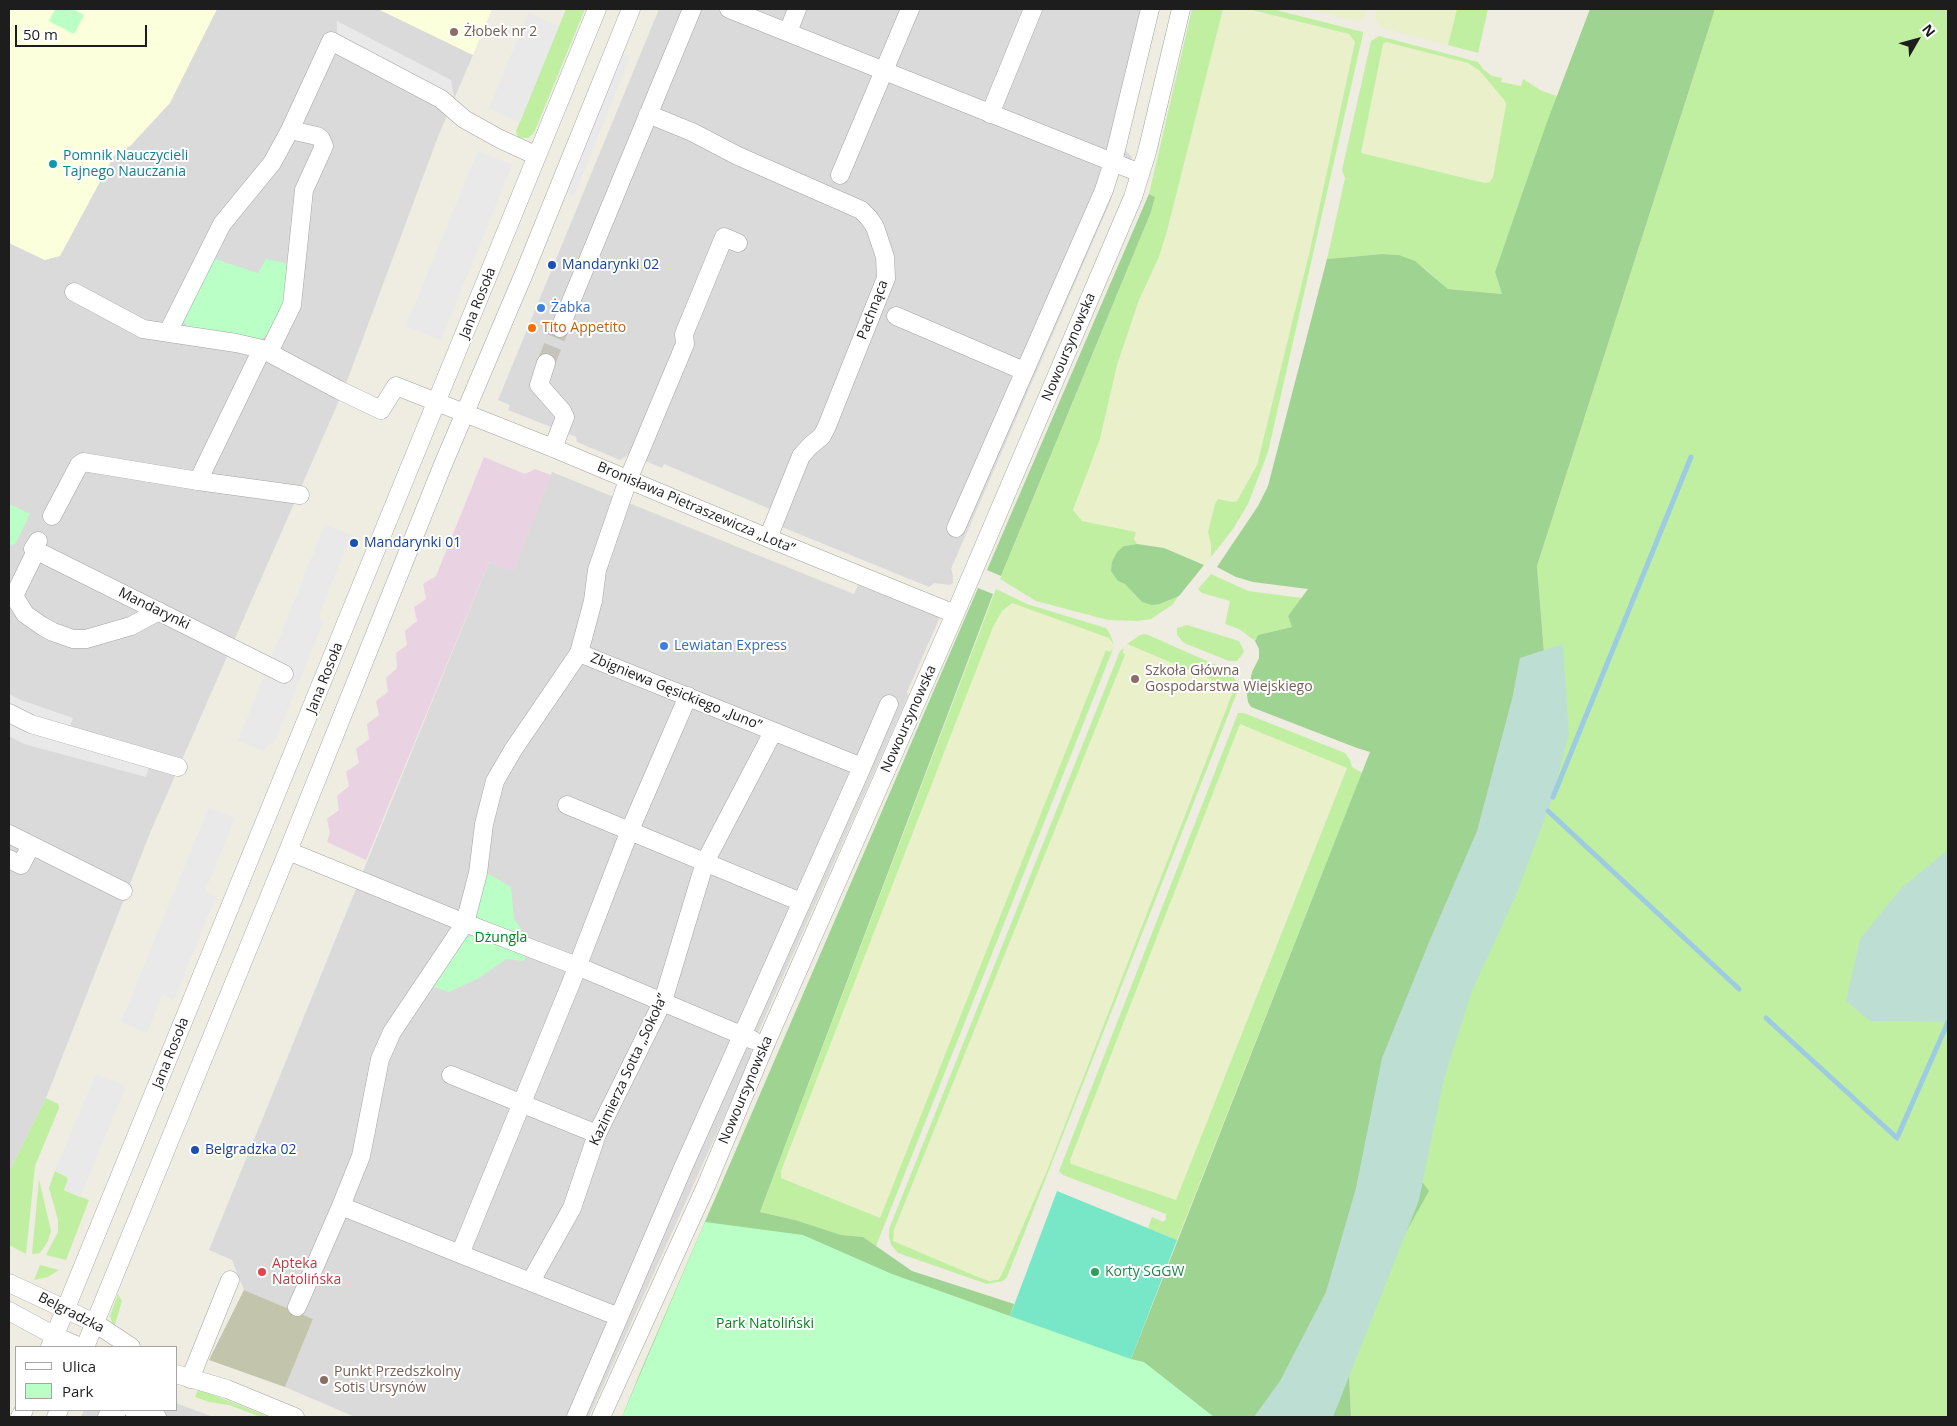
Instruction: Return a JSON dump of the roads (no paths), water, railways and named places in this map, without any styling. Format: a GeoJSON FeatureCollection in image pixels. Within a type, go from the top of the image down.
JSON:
{"type":"FeatureCollection","features":[{"type":"Feature","properties":{"kind":"street","name":"Jana Rosoła"},"geometry":{"type":"LineString","coordinates":[[52,1342],[597,9]]}},
{"type":"Feature","properties":{"kind":"street"},"geometry":{"type":"LineString","coordinates":[[85,1346],[464,414],[525,271],[632,9]]}},
{"type":"Feature","properties":{"kind":"street"},"geometry":{"type":"LineString","coordinates":[[560,328],[692,9]]}},
{"type":"Feature","properties":{"kind":"street"},"geometry":{"type":"LineString","coordinates":[[729,9],[1140,173]]}},
{"type":"Feature","properties":{"kind":"street"},"geometry":{"type":"LineString","coordinates":[[788,32],[797,9]]}},
{"type":"Feature","properties":{"kind":"street"},"geometry":{"type":"LineString","coordinates":[[840,175],[910,9]]}},
{"type":"Feature","properties":{"kind":"street"},"geometry":{"type":"LineString","coordinates":[[990,114],[1033,9]]}},
{"type":"Feature","properties":{"kind":"street"},"geometry":{"type":"LineString","coordinates":[[956,528],[1104,190],[1113,162],[1150,9]]}},
{"type":"Feature","properties":{"kind":"street","name":"Nowoursynowska"},"geometry":{"type":"LineString","coordinates":[[600,1417],[706,1186],[955,614],[1133,197],[1181,9]]}},
{"type":"Feature","properties":{"kind":"street"},"geometry":{"type":"LineString","coordinates":[[168,332],[222,224],[272,163],[290,130],[331,42],[440,99],[464,119],[500,139],[537,156]]}},
{"type":"Feature","properties":{"kind":"street","name":"Pachnąca"},"geometry":{"type":"LineString","coordinates":[[648,114],[692,132],[738,156],[861,210],[875,227],[885,257],[886,278],[827,426],[822,436],[801,456],[768,538]]}},
{"type":"Feature","properties":{"kind":"street"},"geometry":{"type":"LineString","coordinates":[[198,481],[265,350],[292,305],[304,190],[324,146],[321,139],[317,136],[290,130]]}},
{"type":"Feature","properties":{"kind":"street"},"geometry":{"type":"LineString","coordinates":[[297,1307],[361,1156],[380,1059],[392,1032],[465,923],[478,873],[484,824],[496,781],[513,750],[580,653],[593,601],[597,570],[628,480],[685,344],[684,334],[724,237],[738,242]]}},
{"type":"Feature","properties":{"kind":"street"},"geometry":{"type":"LineString","coordinates":[[74,292],[144,329],[236,343],[265,350]]}},
{"type":"Feature","properties":{"kind":"street"},"geometry":{"type":"LineString","coordinates":[[896,316],[1024,371]]}},
{"type":"Feature","properties":{"kind":"street","name":"Bronisława Pietraszewicza „Lota”"},"geometry":{"type":"LineString","coordinates":[[265,350],[339,390],[381,410],[396,386],[553,448],[955,614]]}},
{"type":"Feature","properties":{"kind":"street"},"geometry":{"type":"LineString","coordinates":[[546,363],[539,384],[562,411],[564,417],[553,448]]}},
{"type":"Feature","properties":{"kind":"street"},"geometry":{"type":"LineString","coordinates":[[52,516],[79,465],[83,462],[300,495]]}},
{"type":"Feature","properties":{"kind":"street","name":"Mandarynki"},"geometry":{"type":"LineString","coordinates":[[11,597],[37,546],[159,611],[284,674]]}},
{"type":"Feature","properties":{"kind":"street"},"geometry":{"type":"LineString","coordinates":[[11,597],[25,614],[38,624],[73,639],[86,639],[120,630],[159,611]]}},
{"type":"Feature","properties":{"kind":"street","name":"Zbigniewa Gęsickiego „Juno”"},"geometry":{"type":"LineString","coordinates":[[580,653],[862,767]]}},
{"type":"Feature","properties":{"kind":"street"},"geometry":{"type":"LineString","coordinates":[[460,1254],[630,830],[688,696]]}},
{"type":"Feature","properties":{"kind":"street"},"geometry":{"type":"LineString","coordinates":[[576,1417],[682,1170],[889,704]]}},
{"type":"Feature","properties":{"kind":"street"},"geometry":{"type":"LineString","coordinates":[[9,713],[30,724],[178,767]]}},
{"type":"Feature","properties":{"kind":"street","name":"Kazimierza Sotta „Sokoła”"},"geometry":{"type":"LineString","coordinates":[[531,1281],[572,1208],[596,1134],[662,1001],[705,862],[773,732]]}},
{"type":"Feature","properties":{"kind":"street"},"geometry":{"type":"LineString","coordinates":[[567,805],[801,902]]}},
{"type":"Feature","properties":{"kind":"street"},"geometry":{"type":"LineString","coordinates":[[9,834],[123,891]]}},
{"type":"Feature","properties":{"kind":"street"},"geometry":{"type":"LineString","coordinates":[[9,859],[21,865],[31,845]]}},
{"type":"Feature","properties":{"kind":"street"},"geometry":{"type":"LineString","coordinates":[[288,850],[465,923],[577,966],[766,1045]]}},
{"type":"Feature","properties":{"kind":"street"},"geometry":{"type":"LineString","coordinates":[[451,1075],[596,1134]]}},
{"type":"Feature","properties":{"kind":"street"},"geometry":{"type":"LineString","coordinates":[[341,1206],[619,1317]]}},
{"type":"Feature","properties":{"kind":"street"},"geometry":{"type":"LineString","coordinates":[[230,1280],[183,1376],[227,1389],[295,1417]]}},
{"type":"Feature","properties":{"kind":"street","name":"Belgradzka"},"geometry":{"type":"LineString","coordinates":[[9,1283],[95,1323],[130,1346]]}},
{"type":"Feature","properties":{"kind":"street","name":"Belgradzka"},"geometry":{"type":"LineString","coordinates":[[9,1311],[52,1342],[74,1346]]}},
{"type":"Feature","properties":{"kind":"street"},"geometry":{"type":"LineString","coordinates":[[136,1411],[157,1417]]}},
{"type":"Feature","properties":{"kind":"waterway"},"geometry":{"type":"LineString","coordinates":[[1553,797],[1691,457]]}},
{"type":"Feature","properties":{"kind":"waterway"},"geometry":{"type":"LineString","coordinates":[[1548,811],[1739,989]]}},
{"type":"Feature","properties":{"kind":"waterway"},"geometry":{"type":"LineString","coordinates":[[1766,1018],[1897,1138],[1948,1022]]}},
{"type":"Feature","properties":{"kind":"tunnel"},"geometry":{"type":"LineString","coordinates":[[546,363],[560,328]]}},
{"type":"Feature","properties":{"kind":"place","name":"Żłobek nr 2"},"geometry":{"type":"Point","coordinates":[454,32]}},
{"type":"Feature","properties":{"kind":"place","name":"Pomnik Nauczycieli Tajnego Nauczania"},"geometry":{"type":"Point","coordinates":[53,164]}},
{"type":"Feature","properties":{"kind":"place","name":"Mandarynki 02"},"geometry":{"type":"Point","coordinates":[552,265]}},
{"type":"Feature","properties":{"kind":"place","name":"Żabka"},"geometry":{"type":"Point","coordinates":[541,308]}},
{"type":"Feature","properties":{"kind":"place","name":"Tito Appetito"},"geometry":{"type":"Point","coordinates":[532,328]}},
{"type":"Feature","properties":{"kind":"place","name":"Mandarynki 01"},"geometry":{"type":"Point","coordinates":[354,543]}},
{"type":"Feature","properties":{"kind":"place","name":"Lewiatan Express"},"geometry":{"type":"Point","coordinates":[664,646]}},
{"type":"Feature","properties":{"kind":"place","name":"Szkoła Główna Gospodarstwa Wiejskiego"},"geometry":{"type":"Point","coordinates":[1135,679]}},
{"type":"Feature","properties":{"kind":"place","name":"Belgradzka 02"},"geometry":{"type":"Point","coordinates":[195,1150]}},
{"type":"Feature","properties":{"kind":"place","name":"Apteka Natolińska"},"geometry":{"type":"Point","coordinates":[262,1272]}},
{"type":"Feature","properties":{"kind":"place","name":"Korty SGGW"},"geometry":{"type":"Point","coordinates":[1095,1272]}},
{"type":"Feature","properties":{"kind":"place","name":"Punkt Przedszkolny Sotis Ursynów"},"geometry":{"type":"Point","coordinates":[324,1380]}},
{"type":"Feature","properties":{"kind":"park label","name":"Dżungla"},"geometry":{"type":"Point","coordinates":[501,938]}},
{"type":"Feature","properties":{"kind":"park label","name":"Park Natoliński"},"geometry":{"type":"Point","coordinates":[765,1324]}}]}
